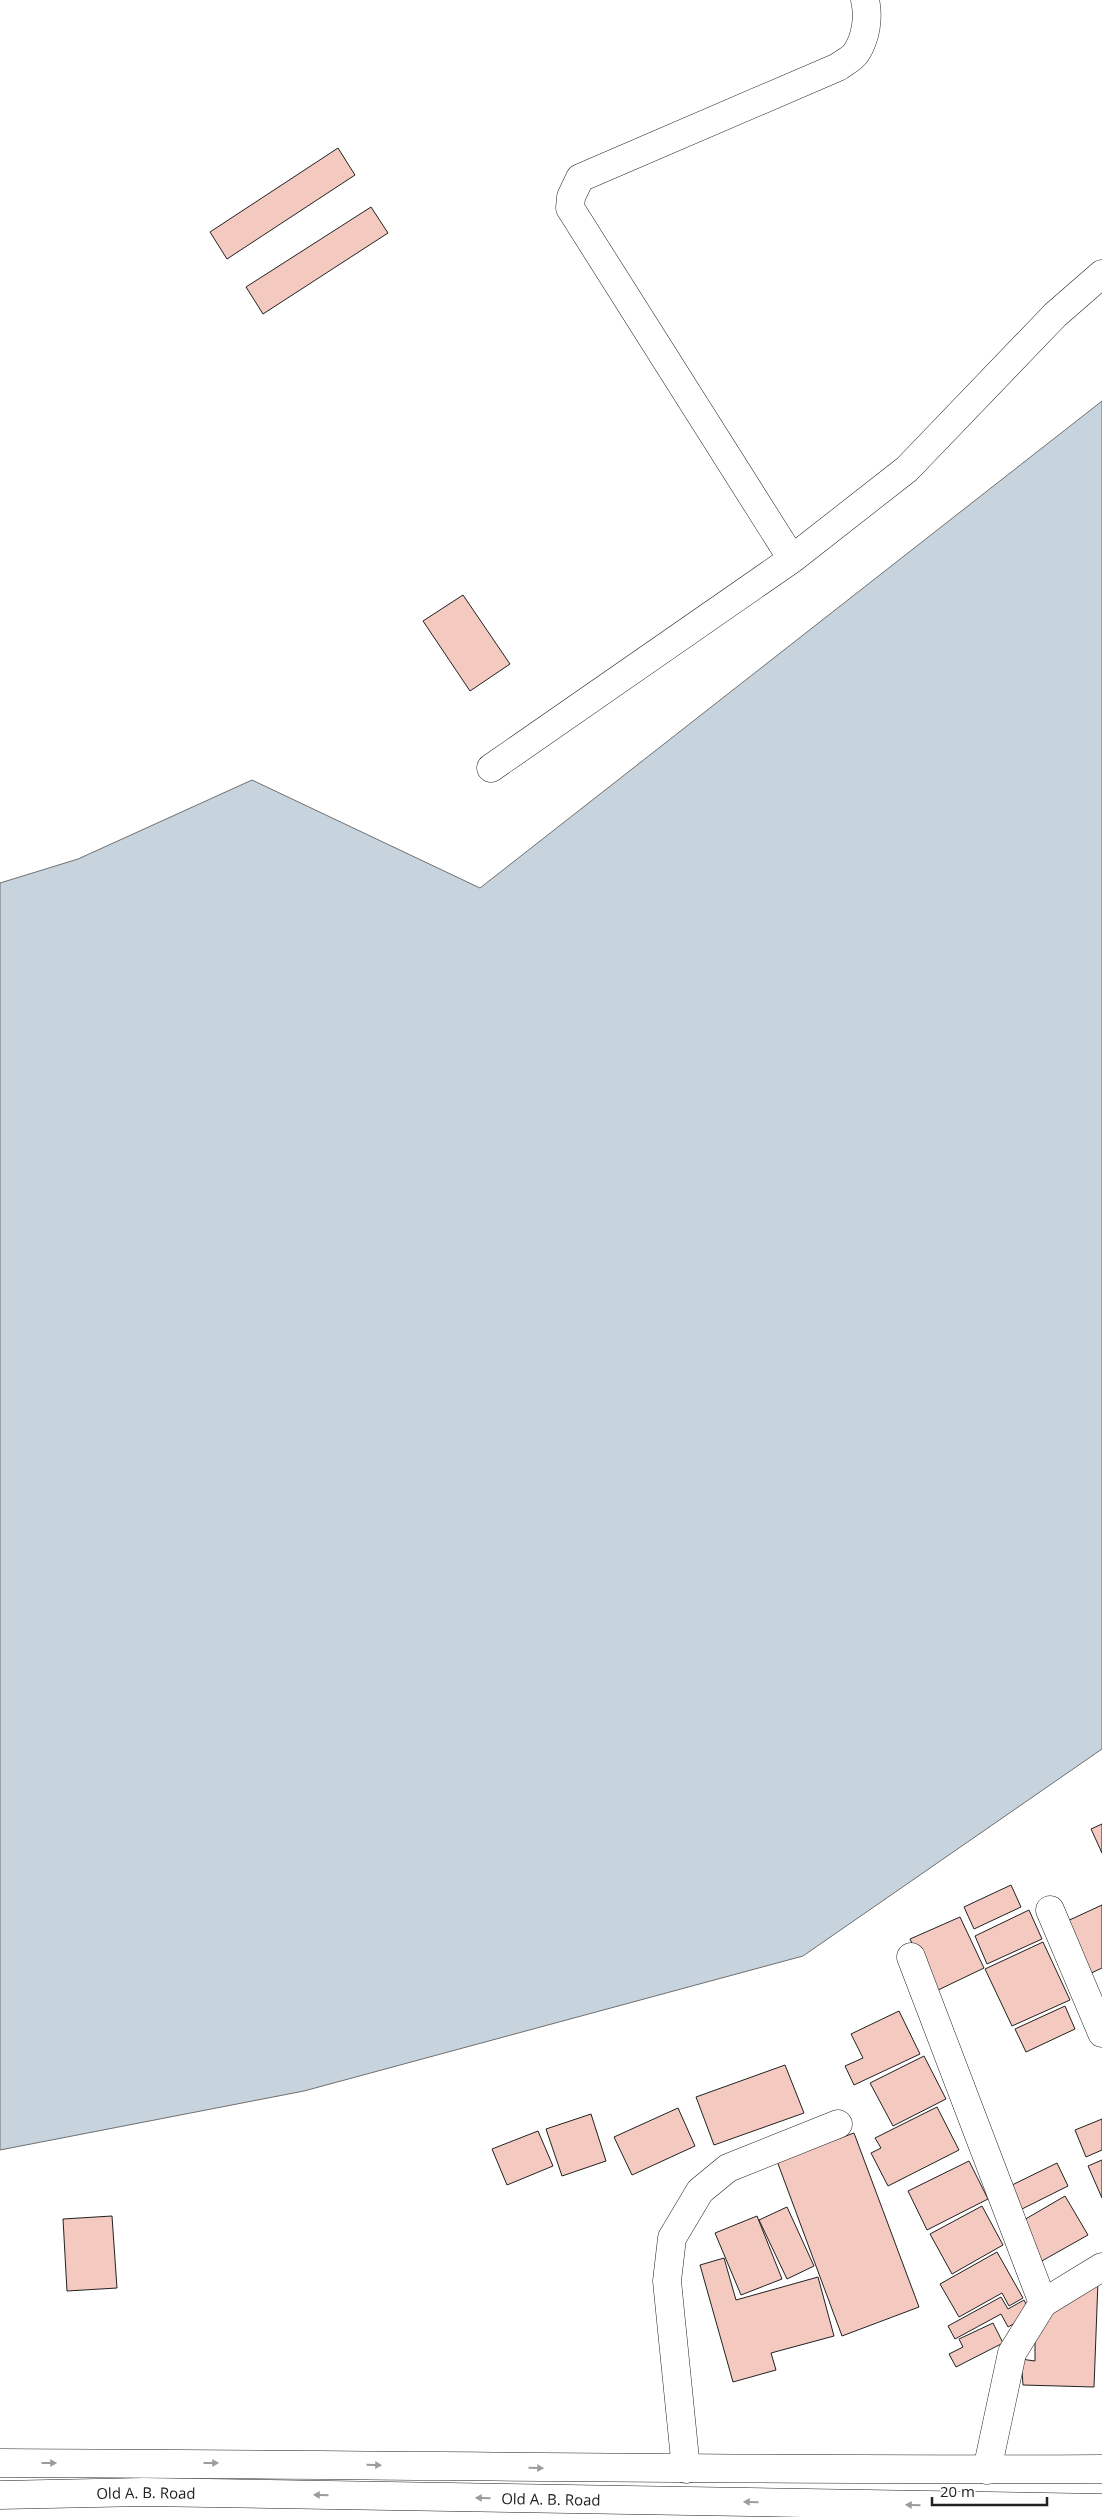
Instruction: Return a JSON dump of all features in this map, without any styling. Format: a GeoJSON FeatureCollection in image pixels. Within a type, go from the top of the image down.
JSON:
{"type":"FeatureCollection","features":[{"type":"Feature","properties":{"kind":"street"},"geometry":{"type":"LineString","coordinates":[[792,559],[570,208],[571,197],[580,178],[838,67],[855,54],[863,38],[868,13],[864,0]]}},
{"type":"Feature","properties":{"kind":"street"},"geometry":{"type":"LineString","coordinates":[[491,768],[792,559],[907,469],[1055,314],[1102,274]]}},
{"type":"Feature","properties":{"kind":"street"},"geometry":{"type":"LineString","coordinates":[[1050,1910],[1102,2033]]}},
{"type":"Feature","properties":{"kind":"street"},"geometry":{"type":"LineString","coordinates":[[911,1957],[1043,2303]]}},
{"type":"Feature","properties":{"kind":"street"},"geometry":{"type":"LineString","coordinates":[[686,2469],[667,2281],[672,2238],[700,2191],[728,2168],[838,2124]]}},
{"type":"Feature","properties":{"kind":"street"},"geometry":{"type":"LineString","coordinates":[[987,2470],[1012,2353],[1043,2303],[1102,2267]]}},
{"type":"Feature","properties":{"kind":"street","name":"Old A. B. Road"},"geometry":{"type":"LineString","coordinates":[[0,2463],[262,2463],[686,2469],[1102,2469]]}},
{"type":"Feature","properties":{"kind":"street","name":"Old A. B. Road"},"geometry":{"type":"LineString","coordinates":[[0,2495],[144,2492],[1094,2511]]}},
{"type":"Feature","properties":{"kind":"shaded area"},"geometry":{"type":"Polygon","coordinates":[[[1102,401],[1102,1749],[803,1956],[304,2091],[0,2150],[0,883],[78,859],[252,780],[480,888],[1102,401]]]}},
{"type":"Feature","properties":{"kind":"building"},"geometry":{"type":"Polygon","coordinates":[[[338,148],[355,175],[227,259],[210,232],[338,148]]]}},
{"type":"Feature","properties":{"kind":"building"},"geometry":{"type":"Polygon","coordinates":[[[371,207],[388,233],[263,314],[246,287],[371,207]]]}},
{"type":"Feature","properties":{"kind":"building"},"geometry":{"type":"Polygon","coordinates":[[[463,595],[510,664],[470,691],[423,621],[463,595]]]}},
{"type":"Feature","properties":{"kind":"building"},"geometry":{"type":"Polygon","coordinates":[[[1102,1824],[1102,1853],[1091,1829],[1102,1824]]]}},
{"type":"Feature","properties":{"kind":"building"},"geometry":{"type":"Polygon","coordinates":[[[1011,1885],[1021,1907],[974,1929],[964,1907],[1011,1885]]]}},
{"type":"Feature","properties":{"kind":"building"},"geometry":{"type":"Polygon","coordinates":[[[1102,1905],[1102,1968],[1087,1975],[1063,1923],[1102,1905]]]}},
{"type":"Feature","properties":{"kind":"building"},"geometry":{"type":"Polygon","coordinates":[[[1029,1910],[1042,1939],[987,1964],[975,1936],[1029,1910]]]}},
{"type":"Feature","properties":{"kind":"building"},"geometry":{"type":"Polygon","coordinates":[[[960,1917],[984,1968],[934,1992],[910,1939],[960,1917]]]}},
{"type":"Feature","properties":{"kind":"building"},"geometry":{"type":"Polygon","coordinates":[[[1043,1942],[1070,2000],[1012,2026],[985,1969],[1043,1942]]]}},
{"type":"Feature","properties":{"kind":"building"},"geometry":{"type":"Polygon","coordinates":[[[1065,2006],[1075,2029],[1026,2052],[1015,2029],[1065,2006]]]}},
{"type":"Feature","properties":{"kind":"building"},"geometry":{"type":"Polygon","coordinates":[[[899,2011],[920,2054],[854,2085],[845,2066],[863,2058],[851,2034],[899,2011]]]}},
{"type":"Feature","properties":{"kind":"building"},"geometry":{"type":"Polygon","coordinates":[[[924,2056],[946,2099],[893,2126],[870,2083],[924,2056]]]}},
{"type":"Feature","properties":{"kind":"building"},"geometry":{"type":"Polygon","coordinates":[[[785,2065],[804,2113],[714,2145],[696,2097],[785,2065]]]}},
{"type":"Feature","properties":{"kind":"building"},"geometry":{"type":"Polygon","coordinates":[[[937,2107],[959,2150],[888,2186],[871,2153],[881,2148],[875,2138],[937,2107]]]}},
{"type":"Feature","properties":{"kind":"building"},"geometry":{"type":"Polygon","coordinates":[[[678,2108],[695,2146],[632,2175],[614,2137],[678,2108]]]}},
{"type":"Feature","properties":{"kind":"building"},"geometry":{"type":"Polygon","coordinates":[[[591,2114],[606,2161],[562,2176],[546,2129],[591,2114]]]}},
{"type":"Feature","properties":{"kind":"building"},"geometry":{"type":"Polygon","coordinates":[[[1102,2119],[1102,2150],[1086,2157],[1075,2130],[1102,2119]]]}},
{"type":"Feature","properties":{"kind":"building"},"geometry":{"type":"Polygon","coordinates":[[[538,2131],[553,2166],[507,2185],[492,2149],[538,2131]]]}},
{"type":"Feature","properties":{"kind":"building"},"geometry":{"type":"Polygon","coordinates":[[[854,2133],[919,2307],[842,2336],[777,2161],[854,2133]]]}},
{"type":"Feature","properties":{"kind":"building"},"geometry":{"type":"Polygon","coordinates":[[[1102,2160],[1102,2198],[1088,2166],[1102,2160]]]}},
{"type":"Feature","properties":{"kind":"building"},"geometry":{"type":"Polygon","coordinates":[[[969,2161],[988,2199],[927,2230],[908,2191],[969,2161]]]}},
{"type":"Feature","properties":{"kind":"building"},"geometry":{"type":"Polygon","coordinates":[[[1057,2163],[1068,2186],[1018,2211],[1006,2188],[1057,2163]]]}},
{"type":"Feature","properties":{"kind":"building"},"geometry":{"type":"Polygon","coordinates":[[[1065,2196],[1088,2235],[1040,2262],[1017,2224],[1065,2196]]]}},
{"type":"Feature","properties":{"kind":"building"},"geometry":{"type":"Polygon","coordinates":[[[982,2206],[1003,2245],[952,2274],[930,2234],[982,2206]]]}},
{"type":"Feature","properties":{"kind":"building"},"geometry":{"type":"Polygon","coordinates":[[[787,2207],[814,2266],[787,2279],[759,2220],[787,2207]]]}},
{"type":"Feature","properties":{"kind":"building"},"geometry":{"type":"Polygon","coordinates":[[[112,2216],[117,2288],[67,2291],[63,2219],[112,2216]]]}},
{"type":"Feature","properties":{"kind":"building"},"geometry":{"type":"Polygon","coordinates":[[[757,2216],[782,2279],[741,2295],[715,2233],[757,2216]]]}},
{"type":"Feature","properties":{"kind":"building"},"geometry":{"type":"Polygon","coordinates":[[[997,2252],[1023,2298],[1009,2306],[1002,2293],[959,2317],[940,2284],[997,2252]]]}},
{"type":"Feature","properties":{"kind":"building"},"geometry":{"type":"Polygon","coordinates":[[[724,2258],[736,2300],[818,2277],[834,2336],[771,2353],[776,2370],[733,2382],[700,2265],[724,2258]]]}},
{"type":"Feature","properties":{"kind":"building"},"geometry":{"type":"Polygon","coordinates":[[[1098,2281],[1094,2387],[1023,2385],[1021,2359],[1035,2361],[1035,2321],[1098,2281]]]}},
{"type":"Feature","properties":{"kind":"building"},"geometry":{"type":"Polygon","coordinates":[[[1001,2297],[1008,2309],[1024,2300],[1031,2314],[1008,2327],[1001,2314],[955,2339],[948,2326],[1001,2297]]]}},
{"type":"Feature","properties":{"kind":"building"},"geometry":{"type":"Polygon","coordinates":[[[993,2323],[1003,2343],[956,2367],[949,2354],[963,2347],[959,2339],[993,2323]]]}}]}
